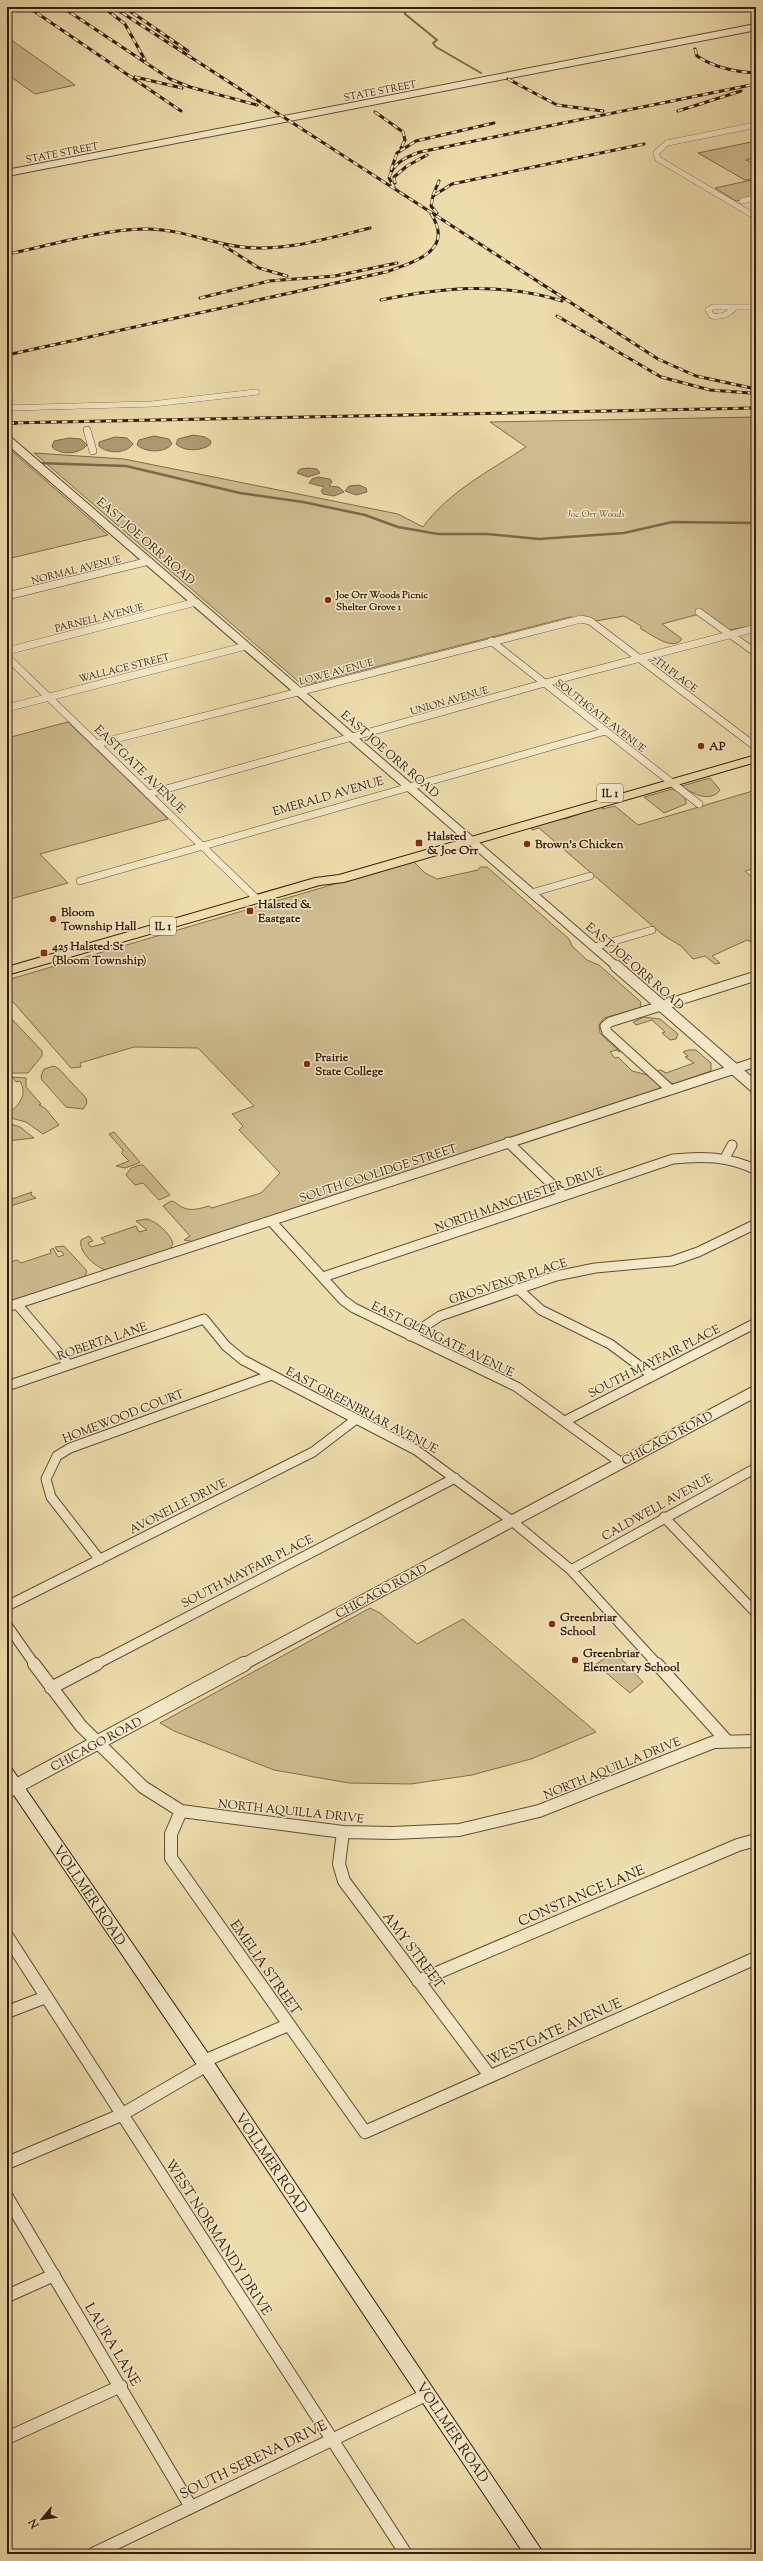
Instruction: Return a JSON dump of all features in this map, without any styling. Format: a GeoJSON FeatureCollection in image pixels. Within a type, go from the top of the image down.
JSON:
{"type":"FeatureCollection","features":[{"type":"Feature","properties":{"kind":"main road","name":"IL 1"},"geometry":{"type":"LineString","coordinates":[[7,971],[318,881],[340,879],[467,838],[667,780],[756,751]]}},
{"type":"Feature","properties":{"kind":"main road","name":"IL 1"},"geometry":{"type":"LineString","coordinates":[[667,780],[756,758]]}},
{"type":"Feature","properties":{"kind":"main road","name":"VOLLMER ROAD"},"geometry":{"type":"LineString","coordinates":[[10,1784],[205,2063],[535,2554]]}},
{"type":"Feature","properties":{"kind":"street","name":"STATE STREET"},"geometry":{"type":"LineString","coordinates":[[7,169],[756,23]]}},
{"type":"Feature","properties":{"kind":"street","name":"STATE STREET"},"geometry":{"type":"LineString","coordinates":[[7,173],[756,27]]}},
{"type":"Feature","properties":{"kind":"street"},"geometry":{"type":"LineString","coordinates":[[756,125],[667,144],[659,148],[656,153],[658,159],[756,216]]}},
{"type":"Feature","properties":{"kind":"street"},"geometry":{"type":"LineString","coordinates":[[742,201],[756,198]]}},
{"type":"Feature","properties":{"kind":"street"},"geometry":{"type":"LineString","coordinates":[[734,308],[756,307]]}},
{"type":"Feature","properties":{"kind":"street"},"geometry":{"type":"LineString","coordinates":[[7,408],[152,404],[257,392]]}},
{"type":"Feature","properties":{"kind":"street"},"geometry":{"type":"LineString","coordinates":[[87,430],[93,451]]}},
{"type":"Feature","properties":{"kind":"street","name":"EAST JOE ORR ROAD"},"geometry":{"type":"LineString","coordinates":[[7,439],[756,1088]]}},
{"type":"Feature","properties":{"kind":"street","name":"NORMAL AVENUE"},"geometry":{"type":"LineString","coordinates":[[7,596],[149,561]]}},
{"type":"Feature","properties":{"kind":"street","name":"PARNELL AVENUE"},"geometry":{"type":"LineString","coordinates":[[7,651],[196,602]]}},
{"type":"Feature","properties":{"kind":"street"},"geometry":{"type":"LineString","coordinates":[[699,612],[756,653]]}},
{"type":"Feature","properties":{"kind":"street","name":"LOWE AVENUE"},"geometry":{"type":"LineString","coordinates":[[96,744],[581,619]]}},
{"type":"Feature","properties":{"kind":"street","name":"7TH PLACE"},"geometry":{"type":"LineString","coordinates":[[581,619],[590,621],[756,747]]}},
{"type":"Feature","properties":{"kind":"street","name":"UNION AVENUE"},"geometry":{"type":"LineString","coordinates":[[148,794],[545,683],[756,628]]}},
{"type":"Feature","properties":{"kind":"street","name":"SOUTHGATE AVENUE"},"geometry":{"type":"LineString","coordinates":[[491,641],[699,804]]}},
{"type":"Feature","properties":{"kind":"street","name":"WALLACE STREET"},"geometry":{"type":"LineString","coordinates":[[7,708],[246,646]]}},
{"type":"Feature","properties":{"kind":"street","name":"EASTGATE AVENUE"},"geometry":{"type":"LineString","coordinates":[[7,657],[256,899]]}},
{"type":"Feature","properties":{"kind":"street","name":"EMERALD AVENUE"},"geometry":{"type":"LineString","coordinates":[[80,880],[606,731]]}},
{"type":"Feature","properties":{"kind":"street"},"geometry":{"type":"LineString","coordinates":[[531,893],[590,876]]}},
{"type":"Feature","properties":{"kind":"street"},"geometry":{"type":"LineString","coordinates":[[594,947],[652,930]]}},
{"type":"Feature","properties":{"kind":"street"},"geometry":{"type":"LineString","coordinates":[[671,1090],[607,1032],[604,1026],[610,1022],[756,976]]}},
{"type":"Feature","properties":{"kind":"street","name":"SOUTH COOLIDGE STREET"},"geometry":{"type":"LineString","coordinates":[[7,1307],[756,1062]]}},
{"type":"Feature","properties":{"kind":"street"},"geometry":{"type":"LineString","coordinates":[[508,1142],[564,1196]]}},
{"type":"Feature","properties":{"kind":"street"},"geometry":{"type":"LineString","coordinates":[[725,1158],[732,1145]]}},
{"type":"Feature","properties":{"kind":"street","name":"NORTH MANCHESTER DRIVE"},"geometry":{"type":"LineString","coordinates":[[323,1277],[674,1159],[702,1156],[725,1158],[756,1170]]}},
{"type":"Feature","properties":{"kind":"street","name":"EAST GLENGATE AVENUE"},"geometry":{"type":"LineString","coordinates":[[271,1221],[354,1308],[517,1387],[620,1462]]}},
{"type":"Feature","properties":{"kind":"street","name":"GROSVENOR PLACE"},"geometry":{"type":"LineString","coordinates":[[410,1336],[440,1316],[517,1288],[556,1276],[594,1268],[678,1259],[709,1248],[756,1224]]}},
{"type":"Feature","properties":{"kind":"street"},"geometry":{"type":"LineString","coordinates":[[517,1288],[541,1310],[610,1344],[653,1376]]}},
{"type":"Feature","properties":{"kind":"street"},"geometry":{"type":"LineString","coordinates":[[17,1304],[68,1364]]}},
{"type":"Feature","properties":{"kind":"street","name":"ROBERTA LANE"},"geometry":{"type":"LineString","coordinates":[[7,1386],[204,1319]]}},
{"type":"Feature","properties":{"kind":"street","name":"EAST GREENBRIAR AVENUE"},"geometry":{"type":"LineString","coordinates":[[204,1319],[226,1346],[243,1360],[269,1376],[416,1450],[512,1521],[571,1570],[726,1740]]}},
{"type":"Feature","properties":{"kind":"street","name":"SOUTH MAYFAIR PLACE"},"geometry":{"type":"LineString","coordinates":[[565,1421],[756,1323]]}},
{"type":"Feature","properties":{"kind":"street","name":"HOMEWOOD COURT"},"geometry":{"type":"LineString","coordinates":[[100,1560],[52,1496],[46,1479],[57,1456],[70,1448],[269,1376]]}},
{"type":"Feature","properties":{"kind":"street","name":"CHICAGO ROAD"},"geometry":{"type":"LineString","coordinates":[[10,1784],[98,1743],[620,1462],[756,1391]]}},
{"type":"Feature","properties":{"kind":"street","name":"AVONELLE DRIVE"},"geometry":{"type":"LineString","coordinates":[[7,1606],[313,1452],[355,1420]]}},
{"type":"Feature","properties":{"kind":"street","name":"CALDWELL AVENUE"},"geometry":{"type":"LineString","coordinates":[[571,1570],[664,1517],[755,1469]]}},
{"type":"Feature","properties":{"kind":"street","name":"SOUTH MAYFAIR PLACE"},"geometry":{"type":"LineString","coordinates":[[50,1688],[455,1478]]}},
{"type":"Feature","properties":{"kind":"street"},"geometry":{"type":"LineString","coordinates":[[664,1517],[756,1613]]}},
{"type":"Feature","properties":{"kind":"street","name":"NORTH AQUILLA DRIVE"},"geometry":{"type":"LineString","coordinates":[[7,1625],[50,1688],[98,1743],[153,1795],[180,1812],[343,1832],[393,1833],[459,1830],[520,1817],[706,1744],[726,1740],[756,1741]]}},
{"type":"Feature","properties":{"kind":"street","name":"EMELIA STREET"},"geometry":{"type":"LineString","coordinates":[[180,1812],[171,1834],[171,1858],[364,2132]]}},
{"type":"Feature","properties":{"kind":"street","name":"AMY STREET"},"geometry":{"type":"LineString","coordinates":[[343,1832],[339,1864],[344,1881],[490,2076]]}},
{"type":"Feature","properties":{"kind":"street","name":"CONSTANCE LANE"},"geometry":{"type":"LineString","coordinates":[[418,1981],[738,1845],[756,1840]]}},
{"type":"Feature","properties":{"kind":"street","name":"WEST NORMANDY DRIVE"},"geometry":{"type":"LineString","coordinates":[[7,1936],[121,2115],[406,2554]]}},
{"type":"Feature","properties":{"kind":"street","name":"WESTGATE AVENUE"},"geometry":{"type":"LineString","coordinates":[[364,2132],[756,1958]]}},
{"type":"Feature","properties":{"kind":"street"},"geometry":{"type":"LineString","coordinates":[[7,2012],[46,1997]]}},
{"type":"Feature","properties":{"kind":"street"},"geometry":{"type":"LineString","coordinates":[[7,2163],[121,2115],[205,2063],[288,2025]]}},
{"type":"Feature","properties":{"kind":"street","name":"LAURA LANE"},"geometry":{"type":"LineString","coordinates":[[7,2197],[121,2386],[191,2507]]}},
{"type":"Feature","properties":{"kind":"street"},"geometry":{"type":"LineString","coordinates":[[7,2296],[54,2275]]}},
{"type":"Feature","properties":{"kind":"street"},"geometry":{"type":"LineString","coordinates":[[7,2438],[121,2386]]}},
{"type":"Feature","properties":{"kind":"street","name":"SOUTH SERENA DRIVE"},"geometry":{"type":"LineString","coordinates":[[93,2554],[428,2394]]}},
{"type":"Feature","properties":{"kind":"green space"},"geometry":{"type":"Polygon","coordinates":[[[7,37],[75,85],[35,94],[7,74],[7,37]]]}},
{"type":"Feature","properties":{"kind":"green space"},"geometry":{"type":"Polygon","coordinates":[[[756,141],[756,157],[746,160],[756,164],[756,178],[745,180],[698,153],[756,141]]]}},
{"type":"Feature","properties":{"kind":"green space"},"geometry":{"type":"Polygon","coordinates":[[[756,179],[756,196],[736,201],[715,188],[756,179]]]}},
{"type":"Feature","properties":{"kind":"green space","name":"Joe Orr Woods"},"geometry":{"type":"Polygon","coordinates":[[[756,417],[756,625],[729,630],[703,613],[662,624],[682,639],[678,643],[673,644],[656,638],[641,629],[641,626],[624,616],[596,621],[570,617],[305,685],[300,683],[34,453],[124,459],[398,514],[423,527],[433,514],[457,492],[526,447],[490,422],[756,417]]]}},
{"type":"Feature","properties":{"kind":"green space"},"geometry":{"type":"Polygon","coordinates":[[[7,447],[108,535],[7,559],[7,447]]]}},
{"type":"Feature","properties":{"kind":"green space"},"geometry":{"type":"Polygon","coordinates":[[[68,722],[168,819],[40,854],[68,883],[7,900],[7,738],[68,722]]]}},
{"type":"Feature","properties":{"kind":"green space"},"geometry":{"type":"Polygon","coordinates":[[[710,778],[720,790],[712,796],[701,796],[682,786],[710,778]]]}},
{"type":"Feature","properties":{"kind":"green space"},"geometry":{"type":"Polygon","coordinates":[[[672,789],[684,796],[686,804],[664,813],[644,797],[672,789]]]}},
{"type":"Feature","properties":{"kind":"green space"},"geometry":{"type":"Polygon","coordinates":[[[756,790],[756,868],[745,871],[756,880],[756,944],[747,940],[712,956],[720,963],[715,964],[705,956],[693,959],[681,946],[663,935],[539,828],[532,830],[532,827],[561,818],[565,819],[602,806],[604,807],[602,809],[615,806],[638,825],[756,790]]]}},
{"type":"Feature","properties":{"kind":"green space","name":"Prairie State College"},"geometry":{"type":"Polygon","coordinates":[[[413,861],[425,873],[437,879],[478,870],[480,867],[487,867],[569,939],[572,946],[587,960],[599,965],[641,1002],[640,1008],[604,1018],[599,1025],[600,1033],[620,1052],[616,1050],[610,1052],[615,1058],[618,1057],[632,1071],[648,1075],[660,1086],[659,1089],[195,1242],[184,1240],[190,1236],[163,1206],[171,1201],[189,1209],[209,1206],[212,1208],[261,1193],[280,1173],[239,1130],[243,1126],[232,1114],[254,1106],[198,1048],[134,1047],[80,1063],[81,1067],[71,1068],[7,995],[7,980],[413,861]]]}},
{"type":"Feature","properties":{"kind":"green space"},"geometry":{"type":"Polygon","coordinates":[[[7,1014],[42,1051],[42,1056],[28,1073],[7,1073],[7,1014]]]}},
{"type":"Feature","properties":{"kind":"green space"},"geometry":{"type":"Polygon","coordinates":[[[644,1017],[660,1019],[678,1034],[676,1039],[670,1040],[662,1033],[665,1032],[652,1020],[636,1025],[633,1022],[644,1017]]]}},
{"type":"Feature","properties":{"kind":"green space"},"geometry":{"type":"Polygon","coordinates":[[[688,1050],[696,1050],[711,1063],[711,1071],[674,1084],[668,1082],[656,1071],[661,1070],[666,1073],[694,1063],[685,1057],[688,1056],[683,1052],[688,1050]]]}},
{"type":"Feature","properties":{"kind":"green space"},"geometry":{"type":"Polygon","coordinates":[[[54,1066],[59,1069],[86,1098],[87,1103],[83,1109],[66,1107],[42,1080],[41,1076],[44,1069],[54,1066]]]}},
{"type":"Feature","properties":{"kind":"green space"},"geometry":{"type":"Polygon","coordinates":[[[12,1077],[26,1078],[26,1087],[41,1104],[39,1105],[45,1108],[59,1125],[43,1134],[26,1122],[7,1117],[7,1114],[18,1104],[23,1095],[20,1081],[16,1082],[12,1077]]]}},
{"type":"Feature","properties":{"kind":"green space"},"geometry":{"type":"Polygon","coordinates":[[[7,1123],[20,1127],[34,1138],[7,1141],[7,1123]]]}},
{"type":"Feature","properties":{"kind":"green space"},"geometry":{"type":"Polygon","coordinates":[[[114,1132],[140,1162],[139,1163],[125,1168],[116,1166],[129,1161],[122,1154],[123,1150],[109,1134],[114,1132]]]}},
{"type":"Feature","properties":{"kind":"green space"},"geometry":{"type":"Polygon","coordinates":[[[143,1165],[170,1195],[159,1200],[143,1183],[135,1185],[126,1175],[131,1168],[143,1165]]]}},
{"type":"Feature","properties":{"kind":"green space"},"geometry":{"type":"Polygon","coordinates":[[[32,1192],[31,1195],[36,1198],[7,1207],[7,1196],[12,1199],[32,1192]]]}},
{"type":"Feature","properties":{"kind":"green space"},"geometry":{"type":"Polygon","coordinates":[[[146,1219],[154,1222],[169,1235],[173,1243],[170,1250],[108,1271],[99,1267],[89,1259],[82,1250],[81,1240],[89,1236],[93,1241],[88,1243],[91,1247],[106,1243],[101,1238],[136,1226],[139,1232],[147,1230],[136,1221],[146,1219]]]}},
{"type":"Feature","properties":{"kind":"green space"},"geometry":{"type":"Polygon","coordinates":[[[64,1246],[87,1271],[84,1279],[7,1304],[7,1263],[17,1260],[21,1263],[51,1253],[50,1250],[53,1248],[58,1257],[64,1255],[61,1251],[58,1252],[55,1247],[64,1246]]]}},
{"type":"Feature","properties":{"kind":"green space"},"geometry":{"type":"Polygon","coordinates":[[[370,1608],[380,1613],[417,1644],[463,1619],[596,1732],[531,1759],[472,1775],[411,1784],[349,1783],[274,1770],[174,1731],[160,1723],[370,1608]]]}},
{"type":"Feature","properties":{"kind":"green space"},"geometry":{"type":"Polygon","coordinates":[[[615,1652],[643,1682],[630,1693],[596,1664],[615,1652]]]}},
{"type":"Feature","properties":{"kind":"shaded area"},"geometry":{"type":"Polygon","coordinates":[[[193,435],[205,437],[211,441],[210,445],[193,450],[179,447],[176,444],[178,439],[193,435]]]}},
{"type":"Feature","properties":{"kind":"shaded area"},"geometry":{"type":"Polygon","coordinates":[[[154,436],[169,439],[172,444],[165,449],[155,451],[141,448],[137,445],[139,440],[154,436]]]}},
{"type":"Feature","properties":{"kind":"shaded area"},"geometry":{"type":"Polygon","coordinates":[[[115,437],[127,438],[133,444],[126,450],[116,452],[102,449],[99,446],[99,442],[115,437]]]}},
{"type":"Feature","properties":{"kind":"shaded area"},"geometry":{"type":"Polygon","coordinates":[[[69,438],[81,439],[87,445],[79,451],[70,453],[55,450],[52,447],[54,441],[69,438]]]}},
{"type":"Feature","properties":{"kind":"shaded area"},"geometry":{"type":"Polygon","coordinates":[[[300,469],[317,469],[320,473],[308,477],[297,473],[300,469]]]}},
{"type":"Feature","properties":{"kind":"shaded area"},"geometry":{"type":"Polygon","coordinates":[[[318,477],[330,479],[332,482],[329,486],[339,487],[344,492],[334,496],[323,494],[321,491],[324,487],[309,483],[312,479],[318,477]]]}},
{"type":"Feature","properties":{"kind":"shaded area"},"geometry":{"type":"Polygon","coordinates":[[[359,485],[366,488],[367,492],[356,495],[345,491],[349,486],[359,485]]]}},
{"type":"Feature","properties":{"kind":"waterway"},"geometry":{"type":"LineString","coordinates":[[394,7],[405,10],[405,14],[437,40],[433,43],[436,47],[481,73]]}},
{"type":"Feature","properties":{"kind":"waterway"},"geometry":{"type":"LineString","coordinates":[[38,463],[126,466],[240,493],[303,502],[365,515],[398,527],[438,534],[487,534],[539,539],[624,533],[672,522],[756,523]]}},
{"type":"Feature","properties":{"kind":"railway"},"geometry":{"type":"LineString","coordinates":[[28,7],[181,111]]}},
{"type":"Feature","properties":{"kind":"railway"},"geometry":{"type":"LineString","coordinates":[[62,7],[170,79],[190,87],[257,105]]}},
{"type":"Feature","properties":{"kind":"railway"},"geometry":{"type":"LineString","coordinates":[[103,7],[125,24],[145,60]]}},
{"type":"Feature","properties":{"kind":"railway"},"geometry":{"type":"LineString","coordinates":[[113,7],[658,359],[696,376],[756,389]]}},
{"type":"Feature","properties":{"kind":"railway"},"geometry":{"type":"LineString","coordinates":[[124,7],[188,51]]}},
{"type":"Feature","properties":{"kind":"railway"},"geometry":{"type":"LineString","coordinates":[[695,49],[697,56],[711,64],[740,72],[756,73]]}},
{"type":"Feature","properties":{"kind":"railway"},"geometry":{"type":"LineString","coordinates":[[135,77],[182,88]]}},
{"type":"Feature","properties":{"kind":"railway"},"geometry":{"type":"LineString","coordinates":[[508,79],[557,105],[603,111]]}},
{"type":"Feature","properties":{"kind":"railway"},"geometry":{"type":"LineString","coordinates":[[394,187],[389,178],[394,168],[405,158],[420,152],[756,84]]}},
{"type":"Feature","properties":{"kind":"railway"},"geometry":{"type":"LineString","coordinates":[[678,111],[741,91]]}},
{"type":"Feature","properties":{"kind":"railway"},"geometry":{"type":"LineString","coordinates":[[375,112],[403,132],[405,140],[401,148]]}},
{"type":"Feature","properties":{"kind":"railway"},"geometry":{"type":"LineString","coordinates":[[391,170],[397,153],[416,141],[494,123]]}},
{"type":"Feature","properties":{"kind":"railway"},"geometry":{"type":"LineString","coordinates":[[437,213],[431,206],[433,196],[452,184],[644,144]]}},
{"type":"Feature","properties":{"kind":"railway"},"geometry":{"type":"LineString","coordinates":[[395,183],[394,177],[407,166],[427,155]]}},
{"type":"Feature","properties":{"kind":"railway"},"geometry":{"type":"LineString","coordinates":[[433,195],[439,181]]}},
{"type":"Feature","properties":{"kind":"railway"},"geometry":{"type":"LineString","coordinates":[[7,355],[386,272],[419,259],[435,246],[438,237],[437,226],[431,214]]}},
{"type":"Feature","properties":{"kind":"railway"},"geometry":{"type":"LineString","coordinates":[[13,253],[78,238],[128,230],[157,229],[242,247],[275,248],[323,240],[370,228]]}},
{"type":"Feature","properties":{"kind":"railway"},"geometry":{"type":"LineString","coordinates":[[224,246],[259,268],[287,276]]}},
{"type":"Feature","properties":{"kind":"railway"},"geometry":{"type":"LineString","coordinates":[[200,298],[269,281],[335,276],[397,263]]}},
{"type":"Feature","properties":{"kind":"railway"},"geometry":{"type":"LineString","coordinates":[[381,300],[427,292],[472,288],[517,291],[562,301]]}},
{"type":"Feature","properties":{"kind":"railway"},"geometry":{"type":"LineString","coordinates":[[557,316],[661,377],[710,390],[750,393]]}},
{"type":"Feature","properties":{"kind":"railway"},"geometry":{"type":"LineString","coordinates":[[16,423],[7,423],[756,408]]}},
{"type":"Feature","properties":{"kind":"place","name":"Joe Orr Woods Picnic Shelter Grove 1"},"geometry":{"type":"Point","coordinates":[328,600]}},
{"type":"Feature","properties":{"kind":"place","name":"AP"},"geometry":{"type":"Point","coordinates":[701,746]}},
{"type":"Feature","properties":{"kind":"place","name":"Halsted & Joe Orr"},"geometry":{"type":"Point","coordinates":[419,843]}},
{"type":"Feature","properties":{"kind":"place","name":"Brown's Chicken"},"geometry":{"type":"Point","coordinates":[527,844]}},
{"type":"Feature","properties":{"kind":"place","name":"Halsted & Eastgate"},"geometry":{"type":"Point","coordinates":[250,911]}},
{"type":"Feature","properties":{"kind":"place","name":"Bloom Township Hall"},"geometry":{"type":"Point","coordinates":[53,919]}},
{"type":"Feature","properties":{"kind":"place","name":"425 Halsted St (Bloom Township)"},"geometry":{"type":"Point","coordinates":[44,953]}},
{"type":"Feature","properties":{"kind":"place","name":"Prairie State College"},"geometry":{"type":"Point","coordinates":[307,1064]}},
{"type":"Feature","properties":{"kind":"place","name":"Greenbriar School"},"geometry":{"type":"Point","coordinates":[552,1624]}},
{"type":"Feature","properties":{"kind":"place","name":"Greenbriar Elementary School"},"geometry":{"type":"Point","coordinates":[575,1660]}}]}
